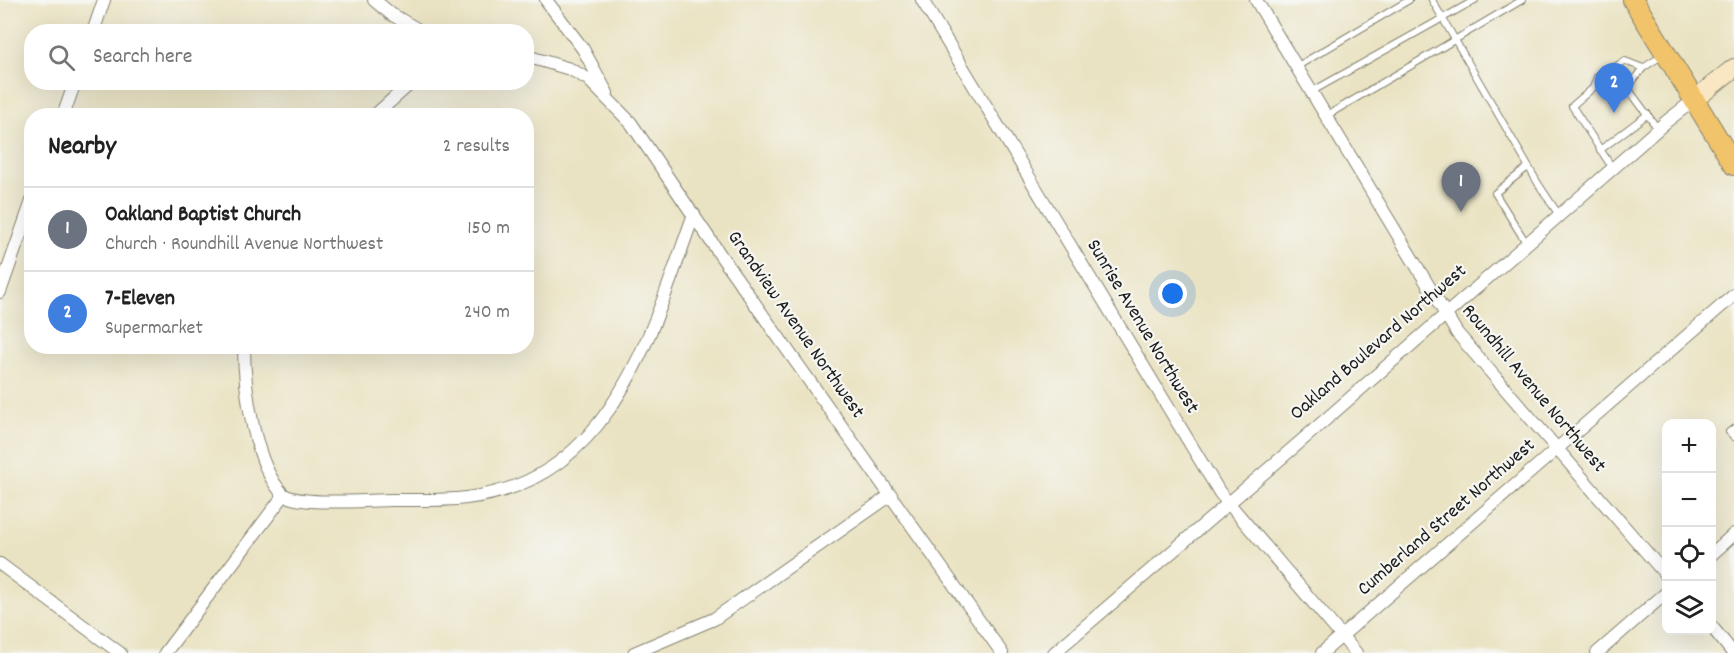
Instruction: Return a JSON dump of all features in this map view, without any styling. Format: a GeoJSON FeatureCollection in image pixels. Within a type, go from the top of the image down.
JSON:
{"type":"FeatureCollection","features":[{"type":"Feature","properties":{"kind":"main road"},"geometry":{"type":"LineString","coordinates":[[1634,0],[1694,100],[1731,154]]}},
{"type":"Feature","properties":{"kind":"street"},"geometry":{"type":"LineString","coordinates":[[96,24],[104,0]]}},
{"type":"Feature","properties":{"kind":"street"},"geometry":{"type":"LineString","coordinates":[[374,0],[408,24]]}},
{"type":"Feature","properties":{"kind":"street"},"geometry":{"type":"LineString","coordinates":[[546,0],[583,49],[610,99]]}},
{"type":"Feature","properties":{"kind":"street","name":"Sunrise Avenue Northwest"},"geometry":{"type":"LineString","coordinates":[[922,0],[1228,504],[1343,635],[1356,653]]}},
{"type":"Feature","properties":{"kind":"street","name":"Roundhill Avenue Northwest"},"geometry":{"type":"LineString","coordinates":[[1257,0],[1457,333],[1662,570]]}},
{"type":"Feature","properties":{"kind":"street","name":"Grandview Avenue Northwest"},"geometry":{"type":"LineString","coordinates":[[534,58],[570,69],[588,79],[631,123],[720,256],[1002,653]]}},
{"type":"Feature","properties":{"kind":"street","name":"Oakland Boulevard Northwest"},"geometry":{"type":"LineString","coordinates":[[1054,653],[1658,129],[1734,68]]}},
{"type":"Feature","properties":{"kind":"street"},"geometry":{"type":"LineString","coordinates":[[66,108],[72,90]]}},
{"type":"Feature","properties":{"kind":"street"},"geometry":{"type":"LineString","coordinates":[[383,108],[403,90]]}},
{"type":"Feature","properties":{"kind":"street"},"geometry":{"type":"LineString","coordinates":[[244,354],[244,383],[254,430],[267,465],[284,495],[308,501],[466,498],[512,486],[558,463],[588,436],[622,393],[694,214]]}},
{"type":"Feature","properties":{"kind":"street"},"geometry":{"type":"LineString","coordinates":[[0,292],[24,224]]}},
{"type":"Feature","properties":{"kind":"street","name":"Cumberland Street Northwest"},"geometry":{"type":"LineString","coordinates":[[1322,653],[1734,295]]}},
{"type":"Feature","properties":{"kind":"street"},"geometry":{"type":"LineString","coordinates":[[165,653],[284,495]]}},
{"type":"Feature","properties":{"kind":"street"},"geometry":{"type":"LineString","coordinates":[[634,653],[714,619],[891,495]]}},
{"type":"Feature","properties":{"kind":"street"},"geometry":{"type":"LineString","coordinates":[[1716,550],[1734,534]]}},
{"type":"Feature","properties":{"kind":"street"},"geometry":{"type":"LineString","coordinates":[[0,564],[120,653]]}},
{"type":"Feature","properties":{"kind":"street"},"geometry":{"type":"LineString","coordinates":[[1597,653],[1662,596]]}},
{"type":"Feature","properties":{"kind":"street"},"geometry":{"type":"LineString","coordinates":[[1716,632],[1733,653]]}},
{"type":"Feature","properties":{"kind":"lane"},"geometry":{"type":"LineString","coordinates":[[1296,67],[1409,0]]}},
{"type":"Feature","properties":{"kind":"lane"},"geometry":{"type":"LineString","coordinates":[[1432,0],[1528,166],[1560,216]]}},
{"type":"Feature","properties":{"kind":"lane"},"geometry":{"type":"LineString","coordinates":[[1311,92],[1474,0]]}},
{"type":"Feature","properties":{"kind":"lane"},"geometry":{"type":"LineString","coordinates":[[1326,116],[1522,0]]}},
{"type":"Feature","properties":{"kind":"lane"},"geometry":{"type":"LineString","coordinates":[[1629,86],[1643,68],[1666,53]]}},
{"type":"Feature","properties":{"kind":"lane"},"geometry":{"type":"LineString","coordinates":[[1613,169],[1572,106],[1593,88],[1597,77],[1612,67],[1625,61],[1643,68]]}},
{"type":"Feature","properties":{"kind":"lane"},"geometry":{"type":"LineString","coordinates":[[1612,67],[1622,82],[1629,86],[1658,129]]}},
{"type":"Feature","properties":{"kind":"lane"},"geometry":{"type":"LineString","coordinates":[[1600,150],[1648,114]]}},
{"type":"Feature","properties":{"kind":"lane"},"geometry":{"type":"LineString","coordinates":[[1527,244],[1495,193],[1528,166]]}},
{"type":"Feature","properties":{"kind":"lane"},"geometry":{"type":"LineString","coordinates":[[1734,428],[1729,432],[1734,437]]}},
{"type":"Feature","properties":{"kind":"place","name":"7-Eleven"},"geometry":{"type":"Point","coordinates":[1614,113]}},
{"type":"Feature","properties":{"kind":"place","name":"Oakland Baptist Church"},"geometry":{"type":"Point","coordinates":[1461,212]}}]}
